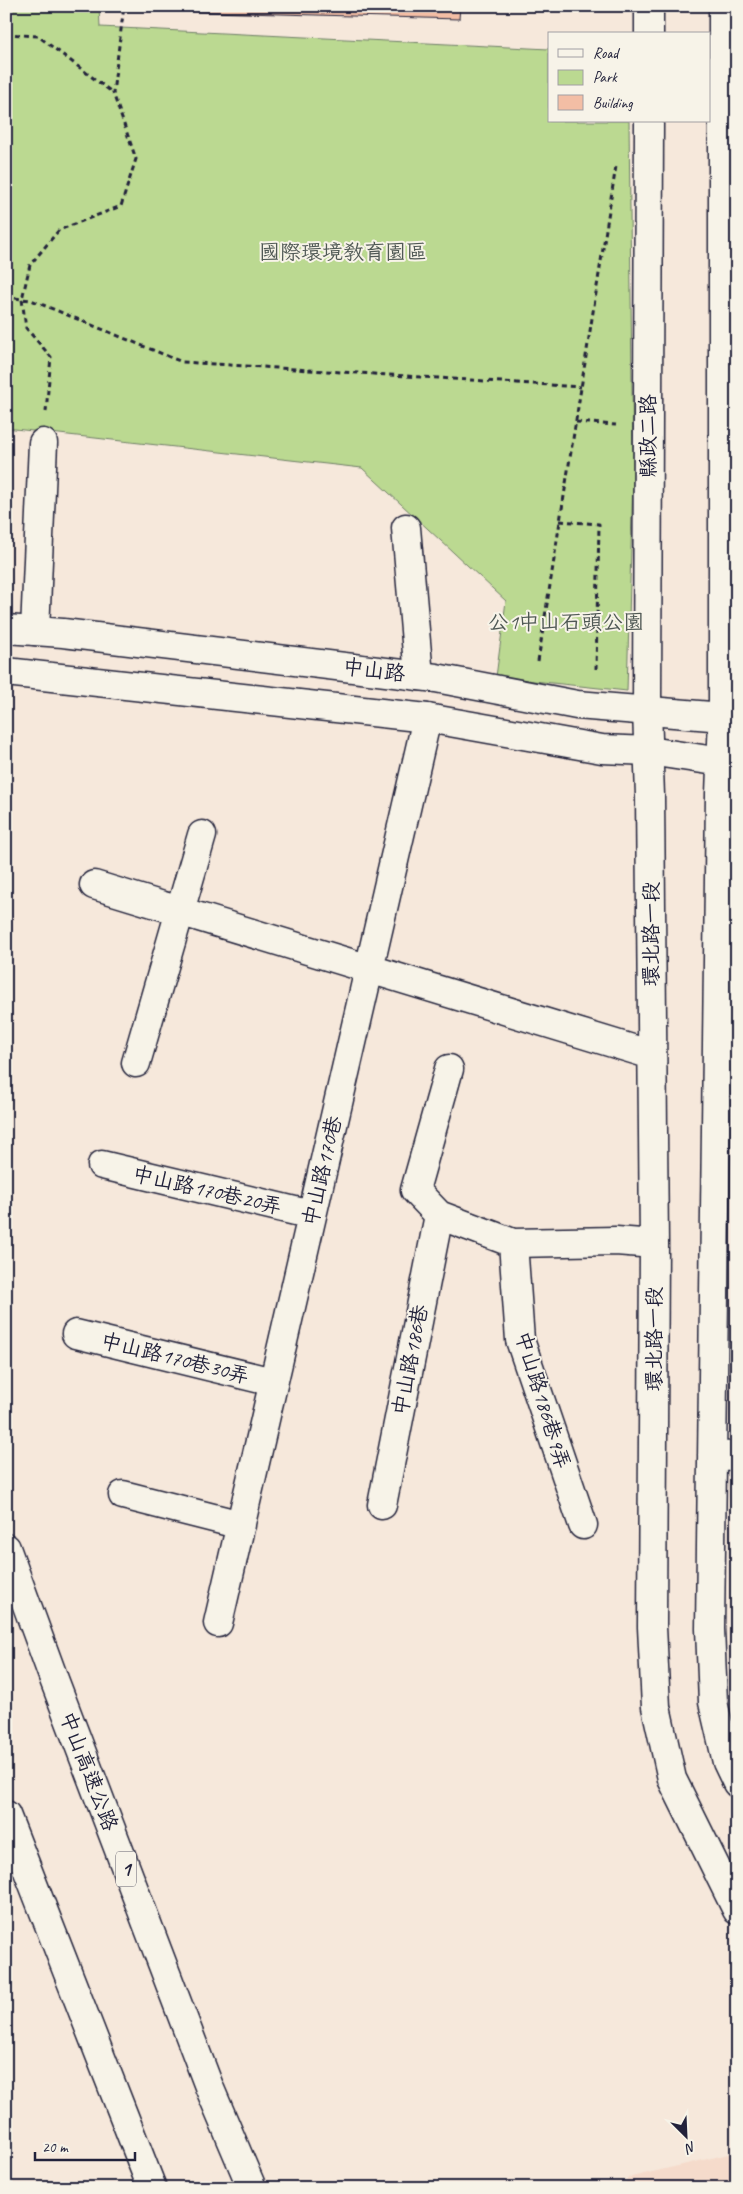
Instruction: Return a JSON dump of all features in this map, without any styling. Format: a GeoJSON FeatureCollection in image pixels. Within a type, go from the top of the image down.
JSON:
{"type":"FeatureCollection","features":[{"type":"Feature","properties":{"kind":"main road"},"geometry":{"type":"LineString","coordinates":[[649,6],[649,32]]}},
{"type":"Feature","properties":{"kind":"main road"},"geometry":{"type":"LineString","coordinates":[[722,6],[730,331],[722,450],[730,761],[720,794],[726,1201],[725,1456],[710,1629],[713,1702],[733,1770]]}},
{"type":"Feature","properties":{"kind":"main road","name":"縣政二路"},"geometry":{"type":"LineString","coordinates":[[648,122],[647,710],[649,751]]}},
{"type":"Feature","properties":{"kind":"main road"},"geometry":{"type":"LineString","coordinates":[[35,631],[43,443]]}},
{"type":"Feature","properties":{"kind":"main road"},"geometry":{"type":"LineString","coordinates":[[722,450],[737,486]]}},
{"type":"Feature","properties":{"kind":"main road"},"geometry":{"type":"LineString","coordinates":[[406,528],[419,676]]}},
{"type":"Feature","properties":{"kind":"main road","name":"中山路"},"geometry":{"type":"LineString","coordinates":[[6,629],[419,676],[578,705],[647,710],[730,722]]}},
{"type":"Feature","properties":{"kind":"main road","name":"中山路"},"geometry":{"type":"LineString","coordinates":[[6,672],[427,718],[602,749],[649,751],[730,761]]}},
{"type":"Feature","properties":{"kind":"main road","name":"中山路170巷"},"geometry":{"type":"LineString","coordinates":[[218,1623],[427,718]]}},
{"type":"Feature","properties":{"kind":"main road","name":"環北路一段"},"geometry":{"type":"LineString","coordinates":[[649,751],[654,1244],[652,1627],[656,1707],[672,1778],[737,1910]]}},
{"type":"Feature","properties":{"kind":"main road"},"geometry":{"type":"LineString","coordinates":[[136,1063],[202,835]]}},
{"type":"Feature","properties":{"kind":"main road"},"geometry":{"type":"LineString","coordinates":[[94,885],[652,1055]]}},
{"type":"Feature","properties":{"kind":"main road"},"geometry":{"type":"LineString","coordinates":[[449,1069],[415,1190],[439,1215],[513,1243],[616,1241],[654,1244]]}},
{"type":"Feature","properties":{"kind":"main road","name":"中山路170巷20弄"},"geometry":{"type":"LineString","coordinates":[[102,1165],[312,1215]]}},
{"type":"Feature","properties":{"kind":"main road","name":"中山路186巷"},"geometry":{"type":"LineString","coordinates":[[382,1505],[439,1215]]}},
{"type":"Feature","properties":{"kind":"main road","name":"中山路186巷9弄"},"geometry":{"type":"LineString","coordinates":[[513,1243],[520,1340],[582,1525]]}},
{"type":"Feature","properties":{"kind":"main road","name":"中山路170巷30弄"},"geometry":{"type":"LineString","coordinates":[[76,1334],[273,1382]]}},
{"type":"Feature","properties":{"kind":"main road"},"geometry":{"type":"LineString","coordinates":[[123,1495],[241,1525]]}},
{"type":"Feature","properties":{"kind":"main road","name":"中山高速公路"},"geometry":{"type":"LineString","coordinates":[[6,1548],[203,2071],[252,2188]]}},
{"type":"Feature","properties":{"kind":"main road"},"geometry":{"type":"LineString","coordinates":[[6,1815],[152,2188]]}},
{"type":"Feature","properties":{"kind":"path"},"geometry":{"type":"LineString","coordinates":[[43,443],[51,357],[26,328],[22,299],[30,265],[58,230],[121,206],[136,159],[113,93],[124,6]]}},
{"type":"Feature","properties":{"kind":"path"},"geometry":{"type":"LineString","coordinates":[[6,34],[38,36],[113,93]]}},
{"type":"Feature","properties":{"kind":"path"},"geometry":{"type":"LineString","coordinates":[[538,661],[617,160]]}},
{"type":"Feature","properties":{"kind":"path"},"geometry":{"type":"LineString","coordinates":[[6,297],[31,300],[182,362],[581,387]]}},
{"type":"Feature","properties":{"kind":"path"},"geometry":{"type":"LineString","coordinates":[[576,422],[622,426]]}},
{"type":"Feature","properties":{"kind":"path"},"geometry":{"type":"LineString","coordinates":[[560,521],[599,524],[596,669]]}},
{"type":"Feature","properties":{"kind":"shaded area"},"geometry":{"type":"Polygon","coordinates":[[[737,2152],[737,2188],[625,2188],[627,2178],[737,2152]]]}},
{"type":"Feature","properties":{"kind":"green space","name":"國際環境教育園區"},"geometry":{"type":"Polygon","coordinates":[[[6,6],[99,6],[100,27],[548,49],[548,122],[629,122],[633,475],[627,691],[496,677],[506,601],[362,468],[6,428],[6,6]]]}},
{"type":"Feature","properties":{"kind":"building"},"geometry":{"type":"Polygon","coordinates":[[[173,6],[460,6],[459,19],[173,11],[173,6]]]}},
{"type":"Feature","properties":{"kind":"park label","name":"公1中山石頭公園"},"geometry":{"type":"Point","coordinates":[566,622]}}]}
